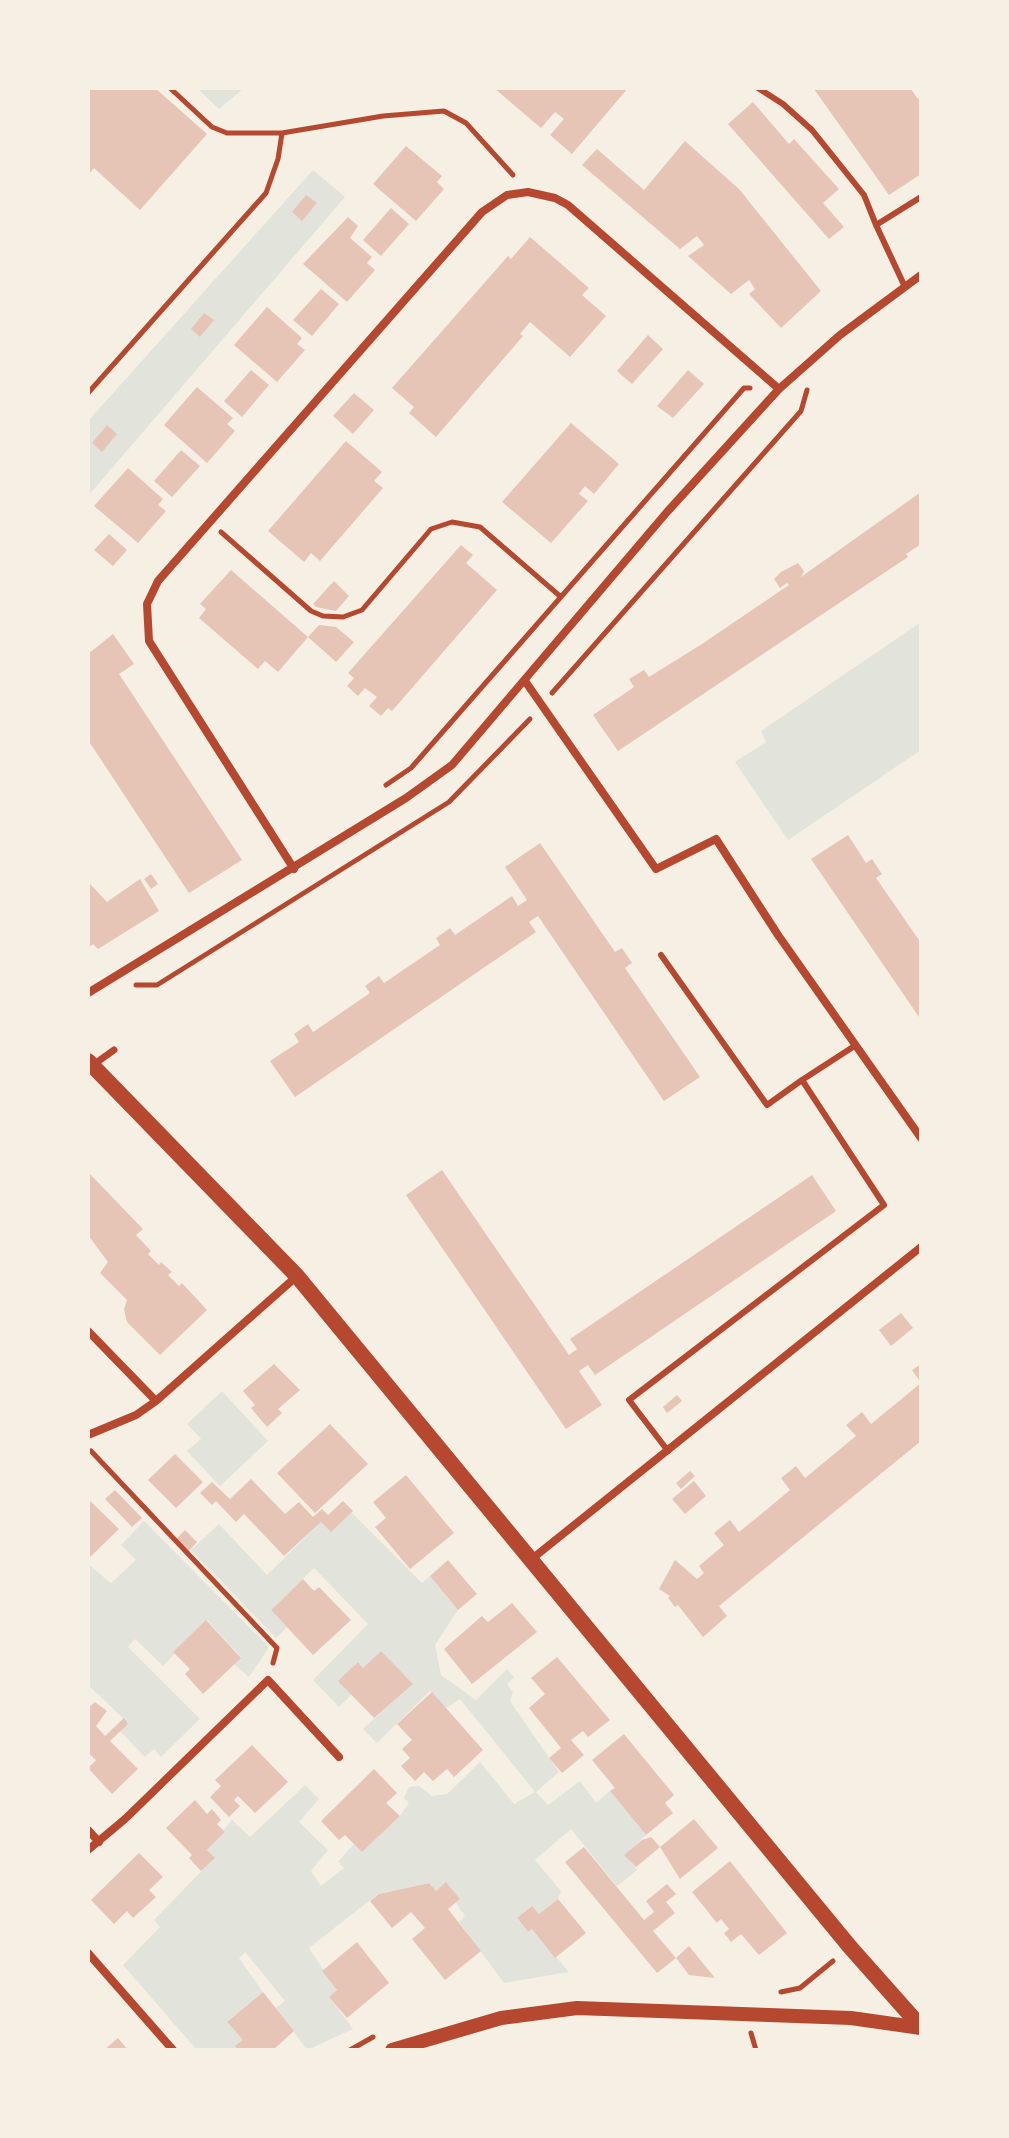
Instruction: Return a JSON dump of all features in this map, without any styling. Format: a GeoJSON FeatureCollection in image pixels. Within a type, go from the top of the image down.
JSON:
{"type":"FeatureCollection","features":[{"type":"Feature","properties":{"kind":"main road"},"geometry":{"type":"LineString","coordinates":[[90,1063],[297,1276],[533,1558],[850,1947],[921,2028]]}},
{"type":"Feature","properties":{"kind":"street"},"geometry":{"type":"LineString","coordinates":[[294,869],[149,641],[146,618],[152,593],[209,522],[482,212],[507,195],[528,192],[555,198],[568,205],[779,389]]}},
{"type":"Feature","properties":{"kind":"street"},"geometry":{"type":"LineString","coordinates":[[88,993],[294,869],[452,765],[581,612],[779,389],[840,335],[921,275]]}},
{"type":"Feature","properties":{"kind":"street"},"geometry":{"type":"LineString","coordinates":[[525,681],[656,869],[716,839],[921,1138]]}},
{"type":"Feature","properties":{"kind":"street"},"geometry":{"type":"LineString","coordinates":[[90,1063],[114,1050]]}},
{"type":"Feature","properties":{"kind":"street"},"geometry":{"type":"LineString","coordinates":[[533,1558],[921,1247]]}},
{"type":"Feature","properties":{"kind":"street"},"geometry":{"type":"LineString","coordinates":[[88,1435],[136,1415],[156,1401],[297,1276]]}},
{"type":"Feature","properties":{"kind":"street"},"geometry":{"type":"LineString","coordinates":[[88,1331],[156,1401]]}},
{"type":"Feature","properties":{"kind":"street"},"geometry":{"type":"LineString","coordinates":[[88,1850],[268,1680],[339,1757]]}},
{"type":"Feature","properties":{"kind":"street"},"geometry":{"type":"LineString","coordinates":[[88,1830],[99,1842]]}},
{"type":"Feature","properties":{"kind":"street"},"geometry":{"type":"LineString","coordinates":[[88,1953],[173,2050]]}},
{"type":"Feature","properties":{"kind":"street"},"geometry":{"type":"LineString","coordinates":[[392,2050],[501,2018],[577,2008],[851,2018],[921,2028]]}},
{"type":"Feature","properties":{"kind":"lane"},"geometry":{"type":"LineString","coordinates":[[758,88],[783,104],[812,130],[864,195],[905,287]]}},
{"type":"Feature","properties":{"kind":"lane"},"geometry":{"type":"LineString","coordinates":[[876,225],[921,197]]}},
{"type":"Feature","properties":{"kind":"lane"},"geometry":{"type":"LineString","coordinates":[[661,955],[767,1105],[856,1045]]}},
{"type":"Feature","properties":{"kind":"lane"},"geometry":{"type":"LineString","coordinates":[[668,1451],[629,1400],[884,1205],[802,1080]]}},
{"type":"Feature","properties":{"kind":"path"},"geometry":{"type":"LineString","coordinates":[[170,88],[212,127],[227,133],[282,133],[383,116],[444,111],[466,123],[528,192]]}},
{"type":"Feature","properties":{"kind":"path"},"geometry":{"type":"LineString","coordinates":[[88,393],[266,193],[278,159],[282,133]]}},
{"type":"Feature","properties":{"kind":"path"},"geometry":{"type":"LineString","coordinates":[[374,793],[411,768],[559,595],[744,388],[779,389]]}},
{"type":"Feature","properties":{"kind":"path"},"geometry":{"type":"LineString","coordinates":[[209,522],[311,611],[323,616],[343,617],[362,610],[431,529],[452,522],[480,527],[581,612]]}},
{"type":"Feature","properties":{"kind":"path"},"geometry":{"type":"LineString","coordinates":[[88,1447],[277,1648],[268,1680]]}},
{"type":"Feature","properties":{"kind":"shaded area"},"geometry":{"type":"Polygon","coordinates":[[[197,88],[244,88],[219,109],[197,88]]]}},
{"type":"Feature","properties":{"kind":"shaded area"},"geometry":{"type":"Polygon","coordinates":[[[313,170],[345,197],[88,496],[88,421],[313,170]]]}},
{"type":"Feature","properties":{"kind":"shaded area"},"geometry":{"type":"Polygon","coordinates":[[[921,622],[921,750],[788,840],[735,762],[766,742],[761,731],[921,622]]]}},
{"type":"Feature","properties":{"kind":"shaded area"},"geometry":{"type":"Polygon","coordinates":[[[222,1391],[268,1441],[220,1486],[187,1451],[201,1439],[187,1424],[222,1391]]]}},
{"type":"Feature","properties":{"kind":"shaded area"},"geometry":{"type":"Polygon","coordinates":[[[351,1512],[422,1583],[430,1576],[458,1610],[435,1645],[441,1675],[476,1700],[507,1669],[514,1677],[507,1684],[513,1692],[510,1701],[559,1772],[536,1792],[548,1805],[580,1781],[596,1803],[610,1791],[646,1835],[625,1855],[637,1870],[617,1886],[571,1829],[535,1860],[561,1891],[558,1899],[539,1914],[532,1906],[517,1919],[528,1932],[532,1929],[569,1972],[504,1983],[459,1922],[465,1916],[456,1903],[460,1899],[446,1883],[436,1891],[429,1883],[378,1894],[309,1948],[337,1990],[329,1997],[353,2029],[307,2050],[276,2008],[285,2001],[245,1952],[239,1958],[263,1992],[227,2022],[243,2040],[238,2050],[197,2050],[123,1965],[160,1927],[154,1920],[214,1858],[207,1850],[232,1820],[250,1837],[305,1785],[319,1799],[299,1822],[328,1850],[311,1871],[321,1886],[344,1868],[338,1862],[354,1844],[362,1852],[400,1816],[409,1803],[404,1798],[409,1787],[419,1786],[432,1796],[447,1794],[480,1762],[514,1804],[535,1792],[460,1699],[446,1708],[430,1691],[377,1743],[363,1729],[412,1684],[381,1651],[363,1668],[358,1663],[351,1695],[339,1707],[313,1680],[368,1624],[314,1568],[271,1610],[287,1627],[276,1638],[191,1550],[219,1524],[267,1575],[321,1522],[351,1512]]]}},
{"type":"Feature","properties":{"kind":"shaded area"},"geometry":{"type":"Polygon","coordinates":[[[144,1521],[269,1647],[249,1677],[234,1664],[241,1657],[207,1620],[163,1666],[135,1639],[128,1647],[200,1719],[161,1757],[154,1749],[145,1757],[120,1731],[128,1723],[88,1685],[88,1564],[111,1583],[136,1560],[121,1545],[144,1521]]]}},
{"type":"Feature","properties":{"kind":"building"},"geometry":{"type":"Polygon","coordinates":[[[88,88],[155,88],[207,134],[140,210],[94,168],[88,175],[88,88]]]}},
{"type":"Feature","properties":{"kind":"building"},"geometry":{"type":"Polygon","coordinates":[[[494,88],[628,88],[572,154],[550,135],[564,119],[555,112],[541,128],[494,88]]]}},
{"type":"Feature","properties":{"kind":"building"},"geometry":{"type":"Polygon","coordinates":[[[910,88],[918,99],[921,97],[921,174],[889,195],[814,89],[910,88]]]}},
{"type":"Feature","properties":{"kind":"building"},"geometry":{"type":"Polygon","coordinates":[[[753,102],[789,144],[794,139],[839,189],[823,203],[844,227],[829,239],[728,124],[753,102]]]}},
{"type":"Feature","properties":{"kind":"building"},"geometry":{"type":"Polygon","coordinates":[[[685,141],[739,189],[821,291],[781,328],[749,294],[755,289],[749,280],[731,294],[688,256],[704,245],[697,236],[680,249],[582,165],[597,149],[644,190],[685,141]]]}},
{"type":"Feature","properties":{"kind":"building"},"geometry":{"type":"Polygon","coordinates":[[[406,146],[442,176],[437,182],[444,189],[416,221],[373,184],[406,146]]]}},
{"type":"Feature","properties":{"kind":"building"},"geometry":{"type":"Polygon","coordinates":[[[306,195],[317,203],[302,221],[292,212],[306,195]]]}},
{"type":"Feature","properties":{"kind":"building"},"geometry":{"type":"Polygon","coordinates":[[[391,208],[409,224],[381,256],[363,240],[391,208]]]}},
{"type":"Feature","properties":{"kind":"building"},"geometry":{"type":"Polygon","coordinates":[[[348,217],[358,226],[350,238],[372,257],[367,263],[375,270],[347,302],[303,264],[348,217]]]}},
{"type":"Feature","properties":{"kind":"building"},"geometry":{"type":"Polygon","coordinates":[[[530,237],[589,288],[582,295],[606,316],[570,357],[530,322],[520,334],[523,336],[436,437],[409,413],[414,407],[392,388],[508,256],[511,259],[530,237]]]}},
{"type":"Feature","properties":{"kind":"building"},"geometry":{"type":"Polygon","coordinates":[[[321,289],[339,304],[312,336],[293,320],[321,289]]]}},
{"type":"Feature","properties":{"kind":"building"},"geometry":{"type":"Polygon","coordinates":[[[267,307],[302,338],[297,344],[305,350],[277,382],[234,345],[267,307]]]}},
{"type":"Feature","properties":{"kind":"building"},"geometry":{"type":"Polygon","coordinates":[[[204,313],[214,320],[200,337],[191,329],[204,313]]]}},
{"type":"Feature","properties":{"kind":"building"},"geometry":{"type":"Polygon","coordinates":[[[648,335],[663,349],[632,384],[617,371],[648,335]]]}},
{"type":"Feature","properties":{"kind":"building"},"geometry":{"type":"Polygon","coordinates":[[[251,370],[269,385],[242,417],[224,401],[251,370]]]}},
{"type":"Feature","properties":{"kind":"building"},"geometry":{"type":"Polygon","coordinates":[[[688,370],[704,384],[673,418],[657,406],[688,370]]]}},
{"type":"Feature","properties":{"kind":"building"},"geometry":{"type":"Polygon","coordinates":[[[197,387],[233,418],[227,424],[235,431],[207,463],[164,425],[197,387]]]}},
{"type":"Feature","properties":{"kind":"building"},"geometry":{"type":"Polygon","coordinates":[[[354,393],[374,410],[353,434],[333,416],[354,393]]]}},
{"type":"Feature","properties":{"kind":"building"},"geometry":{"type":"Polygon","coordinates":[[[571,423],[619,464],[594,494],[585,486],[579,494],[588,501],[551,543],[502,502],[571,423]]]}},
{"type":"Feature","properties":{"kind":"building"},"geometry":{"type":"Polygon","coordinates":[[[107,425],[117,434],[102,452],[92,443],[107,425]]]}},
{"type":"Feature","properties":{"kind":"building"},"geometry":{"type":"Polygon","coordinates":[[[346,441],[382,472],[374,481],[383,488],[320,561],[311,553],[304,562],[268,531],[346,441]]]}},
{"type":"Feature","properties":{"kind":"building"},"geometry":{"type":"Polygon","coordinates":[[[181,450],[200,466],[172,497],[154,481],[181,450]]]}},
{"type":"Feature","properties":{"kind":"building"},"geometry":{"type":"Polygon","coordinates":[[[128,468],[163,499],[158,505],[166,511],[138,543],[94,506],[128,468]]]}},
{"type":"Feature","properties":{"kind":"building"},"geometry":{"type":"Polygon","coordinates":[[[921,492],[921,544],[906,554],[908,557],[618,751],[593,715],[634,687],[629,679],[644,670],[649,677],[702,644],[789,585],[787,583],[780,588],[774,579],[781,572],[798,563],[804,571],[801,577],[921,492]]]}},
{"type":"Feature","properties":{"kind":"building"},"geometry":{"type":"Polygon","coordinates":[[[109,534],[127,550],[113,566],[94,550],[109,534]]]}},
{"type":"Feature","properties":{"kind":"building"},"geometry":{"type":"Polygon","coordinates":[[[461,545],[473,555],[466,563],[497,590],[392,711],[388,708],[381,716],[369,706],[377,697],[365,688],[358,696],[347,686],[354,678],[348,673],[461,545]]]}},
{"type":"Feature","properties":{"kind":"building"},"geometry":{"type":"Polygon","coordinates":[[[231,570],[308,637],[278,672],[265,661],[258,669],[199,618],[206,609],[200,604],[231,570]]]}},
{"type":"Feature","properties":{"kind":"building"},"geometry":{"type":"Polygon","coordinates":[[[334,581],[349,596],[336,611],[316,607],[313,604],[334,581]]]}},
{"type":"Feature","properties":{"kind":"building"},"geometry":{"type":"Polygon","coordinates":[[[319,625],[336,627],[354,642],[336,662],[308,637],[319,625]]]}},
{"type":"Feature","properties":{"kind":"building"},"geometry":{"type":"Polygon","coordinates":[[[113,634],[134,664],[119,674],[242,860],[189,893],[88,740],[88,654],[113,634]]]}},
{"type":"Feature","properties":{"kind":"building"},"geometry":{"type":"Polygon","coordinates":[[[848,835],[866,863],[872,859],[882,874],[876,878],[921,943],[921,1020],[811,859],[848,835]]]}},
{"type":"Feature","properties":{"kind":"building"},"geometry":{"type":"Polygon","coordinates":[[[540,843],[615,952],[622,948],[632,963],[625,968],[700,1077],[664,1101],[538,916],[529,922],[536,932],[295,1097],[270,1061],[299,1042],[294,1034],[308,1024],[313,1032],[370,993],[365,986],[379,976],[384,983],[440,945],[436,938],[450,928],[455,935],[512,896],[518,906],[527,900],[505,867],[540,843]]]}},
{"type":"Feature","properties":{"kind":"building"},"geometry":{"type":"Polygon","coordinates":[[[151,874],[158,884],[151,889],[144,879],[151,874]]]}},
{"type":"Feature","properties":{"kind":"building"},"geometry":{"type":"Polygon","coordinates":[[[140,879],[159,911],[98,949],[93,944],[88,948],[88,882],[107,902],[140,879]]]}},
{"type":"Feature","properties":{"kind":"building"},"geometry":{"type":"Polygon","coordinates":[[[442,1170],[569,1355],[577,1349],[570,1339],[812,1175],[836,1211],[595,1375],[588,1365],[579,1371],[602,1405],[566,1429],[406,1195],[442,1170]]]}},
{"type":"Feature","properties":{"kind":"building"},"geometry":{"type":"Polygon","coordinates":[[[88,1172],[143,1229],[136,1235],[151,1251],[148,1254],[172,1272],[168,1275],[179,1286],[182,1283],[207,1310],[160,1355],[127,1322],[124,1309],[127,1300],[100,1273],[108,1262],[88,1235],[88,1172]]]}},
{"type":"Feature","properties":{"kind":"building"},"geometry":{"type":"Polygon","coordinates":[[[901,1313],[913,1328],[891,1346],[879,1330],[901,1313]]]}},
{"type":"Feature","properties":{"kind":"building"},"geometry":{"type":"Polygon","coordinates":[[[274,1364],[300,1390],[278,1409],[282,1413],[267,1427],[251,1408],[255,1405],[243,1391],[274,1364]]]}},
{"type":"Feature","properties":{"kind":"building"},"geometry":{"type":"Polygon","coordinates":[[[921,1364],[921,1383],[912,1370],[921,1364]]]}},
{"type":"Feature","properties":{"kind":"building"},"geometry":{"type":"Polygon","coordinates":[[[921,1383],[921,1441],[719,1606],[727,1616],[703,1637],[678,1605],[675,1607],[668,1598],[670,1596],[659,1589],[675,1560],[697,1579],[704,1573],[699,1566],[724,1545],[714,1533],[730,1520],[739,1532],[790,1490],[781,1478],[796,1466],[805,1478],[856,1436],[846,1425],[862,1412],[871,1424],[921,1383]]]}},
{"type":"Feature","properties":{"kind":"building"},"geometry":{"type":"Polygon","coordinates":[[[677,1395],[682,1401],[667,1413],[663,1407],[677,1395]]]}},
{"type":"Feature","properties":{"kind":"building"},"geometry":{"type":"Polygon","coordinates":[[[330,1424],[368,1464],[315,1513],[277,1473],[330,1424]]]}},
{"type":"Feature","properties":{"kind":"building"},"geometry":{"type":"Polygon","coordinates":[[[175,1454],[203,1482],[176,1508],[148,1480],[175,1454]]]}},
{"type":"Feature","properties":{"kind":"building"},"geometry":{"type":"Polygon","coordinates":[[[690,1471],[695,1476],[681,1489],[676,1483],[690,1471]]]}},
{"type":"Feature","properties":{"kind":"building"},"geometry":{"type":"Polygon","coordinates":[[[406,1475],[454,1533],[410,1569],[375,1527],[386,1518],[373,1502],[406,1475]]]}},
{"type":"Feature","properties":{"kind":"building"},"geometry":{"type":"Polygon","coordinates":[[[251,1479],[285,1514],[299,1502],[313,1517],[322,1509],[328,1515],[343,1501],[353,1511],[331,1532],[321,1522],[284,1556],[244,1514],[236,1522],[216,1501],[212,1505],[200,1493],[212,1482],[230,1499],[251,1479]]]}},
{"type":"Feature","properties":{"kind":"building"},"geometry":{"type":"Polygon","coordinates":[[[694,1481],[706,1496],[685,1514],[672,1499],[694,1481]]]}},
{"type":"Feature","properties":{"kind":"building"},"geometry":{"type":"Polygon","coordinates":[[[115,1490],[142,1518],[132,1527],[105,1499],[115,1490]]]}},
{"type":"Feature","properties":{"kind":"building"},"geometry":{"type":"Polygon","coordinates":[[[88,1499],[119,1529],[88,1559],[88,1499]]]}},
{"type":"Feature","properties":{"kind":"building"},"geometry":{"type":"Polygon","coordinates":[[[185,1530],[197,1542],[189,1551],[176,1539],[185,1530]]]}},
{"type":"Feature","properties":{"kind":"building"},"geometry":{"type":"Polygon","coordinates":[[[448,1560],[477,1594],[458,1610],[430,1576],[448,1560]]]}},
{"type":"Feature","properties":{"kind":"building"},"geometry":{"type":"Polygon","coordinates":[[[303,1579],[314,1591],[319,1587],[351,1620],[313,1655],[271,1610],[303,1579]]]}},
{"type":"Feature","properties":{"kind":"building"},"geometry":{"type":"Polygon","coordinates":[[[512,1603],[537,1632],[472,1684],[444,1649],[482,1616],[488,1622],[512,1603]]]}},
{"type":"Feature","properties":{"kind":"building"},"geometry":{"type":"Polygon","coordinates":[[[206,1620],[241,1658],[203,1694],[185,1674],[190,1669],[173,1652],[206,1620]]]}},
{"type":"Feature","properties":{"kind":"building"},"geometry":{"type":"Polygon","coordinates":[[[381,1651],[413,1684],[374,1718],[338,1681],[358,1662],[363,1668],[381,1651]]]}},
{"type":"Feature","properties":{"kind":"building"},"geometry":{"type":"Polygon","coordinates":[[[557,1657],[610,1720],[588,1737],[583,1731],[571,1740],[584,1755],[562,1773],[549,1758],[561,1748],[529,1708],[545,1694],[531,1678],[557,1657]]]}},
{"type":"Feature","properties":{"kind":"building"},"geometry":{"type":"Polygon","coordinates":[[[432,1692],[483,1750],[454,1777],[447,1769],[433,1781],[424,1772],[415,1781],[401,1766],[410,1758],[402,1749],[412,1740],[397,1724],[432,1692]]]}},
{"type":"Feature","properties":{"kind":"building"},"geometry":{"type":"Polygon","coordinates":[[[95,1702],[107,1711],[96,1726],[105,1736],[124,1718],[128,1724],[110,1741],[138,1769],[112,1794],[88,1768],[96,1760],[88,1753],[88,1708],[95,1702]]]}},
{"type":"Feature","properties":{"kind":"building"},"geometry":{"type":"Polygon","coordinates":[[[624,1734],[674,1795],[665,1803],[673,1813],[646,1835],[610,1791],[615,1788],[592,1760],[624,1734]]]}},
{"type":"Feature","properties":{"kind":"building"},"geometry":{"type":"Polygon","coordinates":[[[252,1745],[288,1782],[255,1813],[238,1796],[234,1800],[240,1806],[229,1817],[210,1797],[221,1786],[215,1780],[252,1745]]]}},
{"type":"Feature","properties":{"kind":"building"},"geometry":{"type":"Polygon","coordinates":[[[374,1769],[397,1793],[386,1803],[400,1816],[362,1852],[345,1835],[339,1840],[321,1821],[374,1769]]]}},
{"type":"Feature","properties":{"kind":"building"},"geometry":{"type":"Polygon","coordinates":[[[195,1800],[207,1814],[212,1809],[221,1820],[217,1824],[225,1832],[207,1850],[215,1858],[201,1871],[189,1858],[192,1855],[166,1828],[195,1800]]]}},
{"type":"Feature","properties":{"kind":"building"},"geometry":{"type":"Polygon","coordinates":[[[694,1819],[718,1848],[680,1879],[660,1847],[694,1819]]]}},
{"type":"Feature","properties":{"kind":"building"},"geometry":{"type":"Polygon","coordinates":[[[651,1837],[660,1847],[636,1867],[624,1855],[642,1840],[651,1837]]]}},
{"type":"Feature","properties":{"kind":"building"},"geometry":{"type":"Polygon","coordinates":[[[584,1847],[644,1920],[654,1912],[646,1901],[667,1884],[676,1894],[666,1902],[675,1913],[653,1931],[676,1958],[657,1973],[565,1862],[584,1847]]]}},
{"type":"Feature","properties":{"kind":"building"},"geometry":{"type":"Polygon","coordinates":[[[139,1853],[163,1877],[149,1890],[156,1897],[133,1918],[127,1911],[114,1924],[91,1900],[139,1853]]]}},
{"type":"Feature","properties":{"kind":"building"},"geometry":{"type":"Polygon","coordinates":[[[730,1861],[787,1933],[759,1955],[741,1934],[731,1942],[724,1933],[729,1929],[721,1919],[717,1923],[692,1892],[730,1861]]]}},
{"type":"Feature","properties":{"kind":"building"},"geometry":{"type":"Polygon","coordinates":[[[446,1882],[460,1899],[448,1909],[481,1951],[445,1980],[412,1939],[425,1928],[411,1912],[392,1928],[370,1901],[379,1894],[429,1883],[436,1891],[446,1882]]]}},
{"type":"Feature","properties":{"kind":"building"},"geometry":{"type":"Polygon","coordinates":[[[558,1899],[586,1933],[555,1958],[532,1929],[528,1932],[517,1918],[532,1906],[539,1914],[558,1899]]]}},
{"type":"Feature","properties":{"kind":"building"},"geometry":{"type":"Polygon","coordinates":[[[357,1942],[389,1983],[347,2018],[329,1997],[337,1990],[322,1971],[357,1942]]]}},
{"type":"Feature","properties":{"kind":"building"},"geometry":{"type":"Polygon","coordinates":[[[689,1946],[715,1978],[689,1975],[676,1958],[689,1946]]]}},
{"type":"Feature","properties":{"kind":"building"},"geometry":{"type":"Polygon","coordinates":[[[263,1992],[294,2031],[273,2050],[238,2050],[235,2046],[243,2040],[227,2022],[263,1992]]]}},
{"type":"Feature","properties":{"kind":"building"},"geometry":{"type":"Polygon","coordinates":[[[118,2038],[128,2050],[104,2050],[118,2038]]]}}]}
